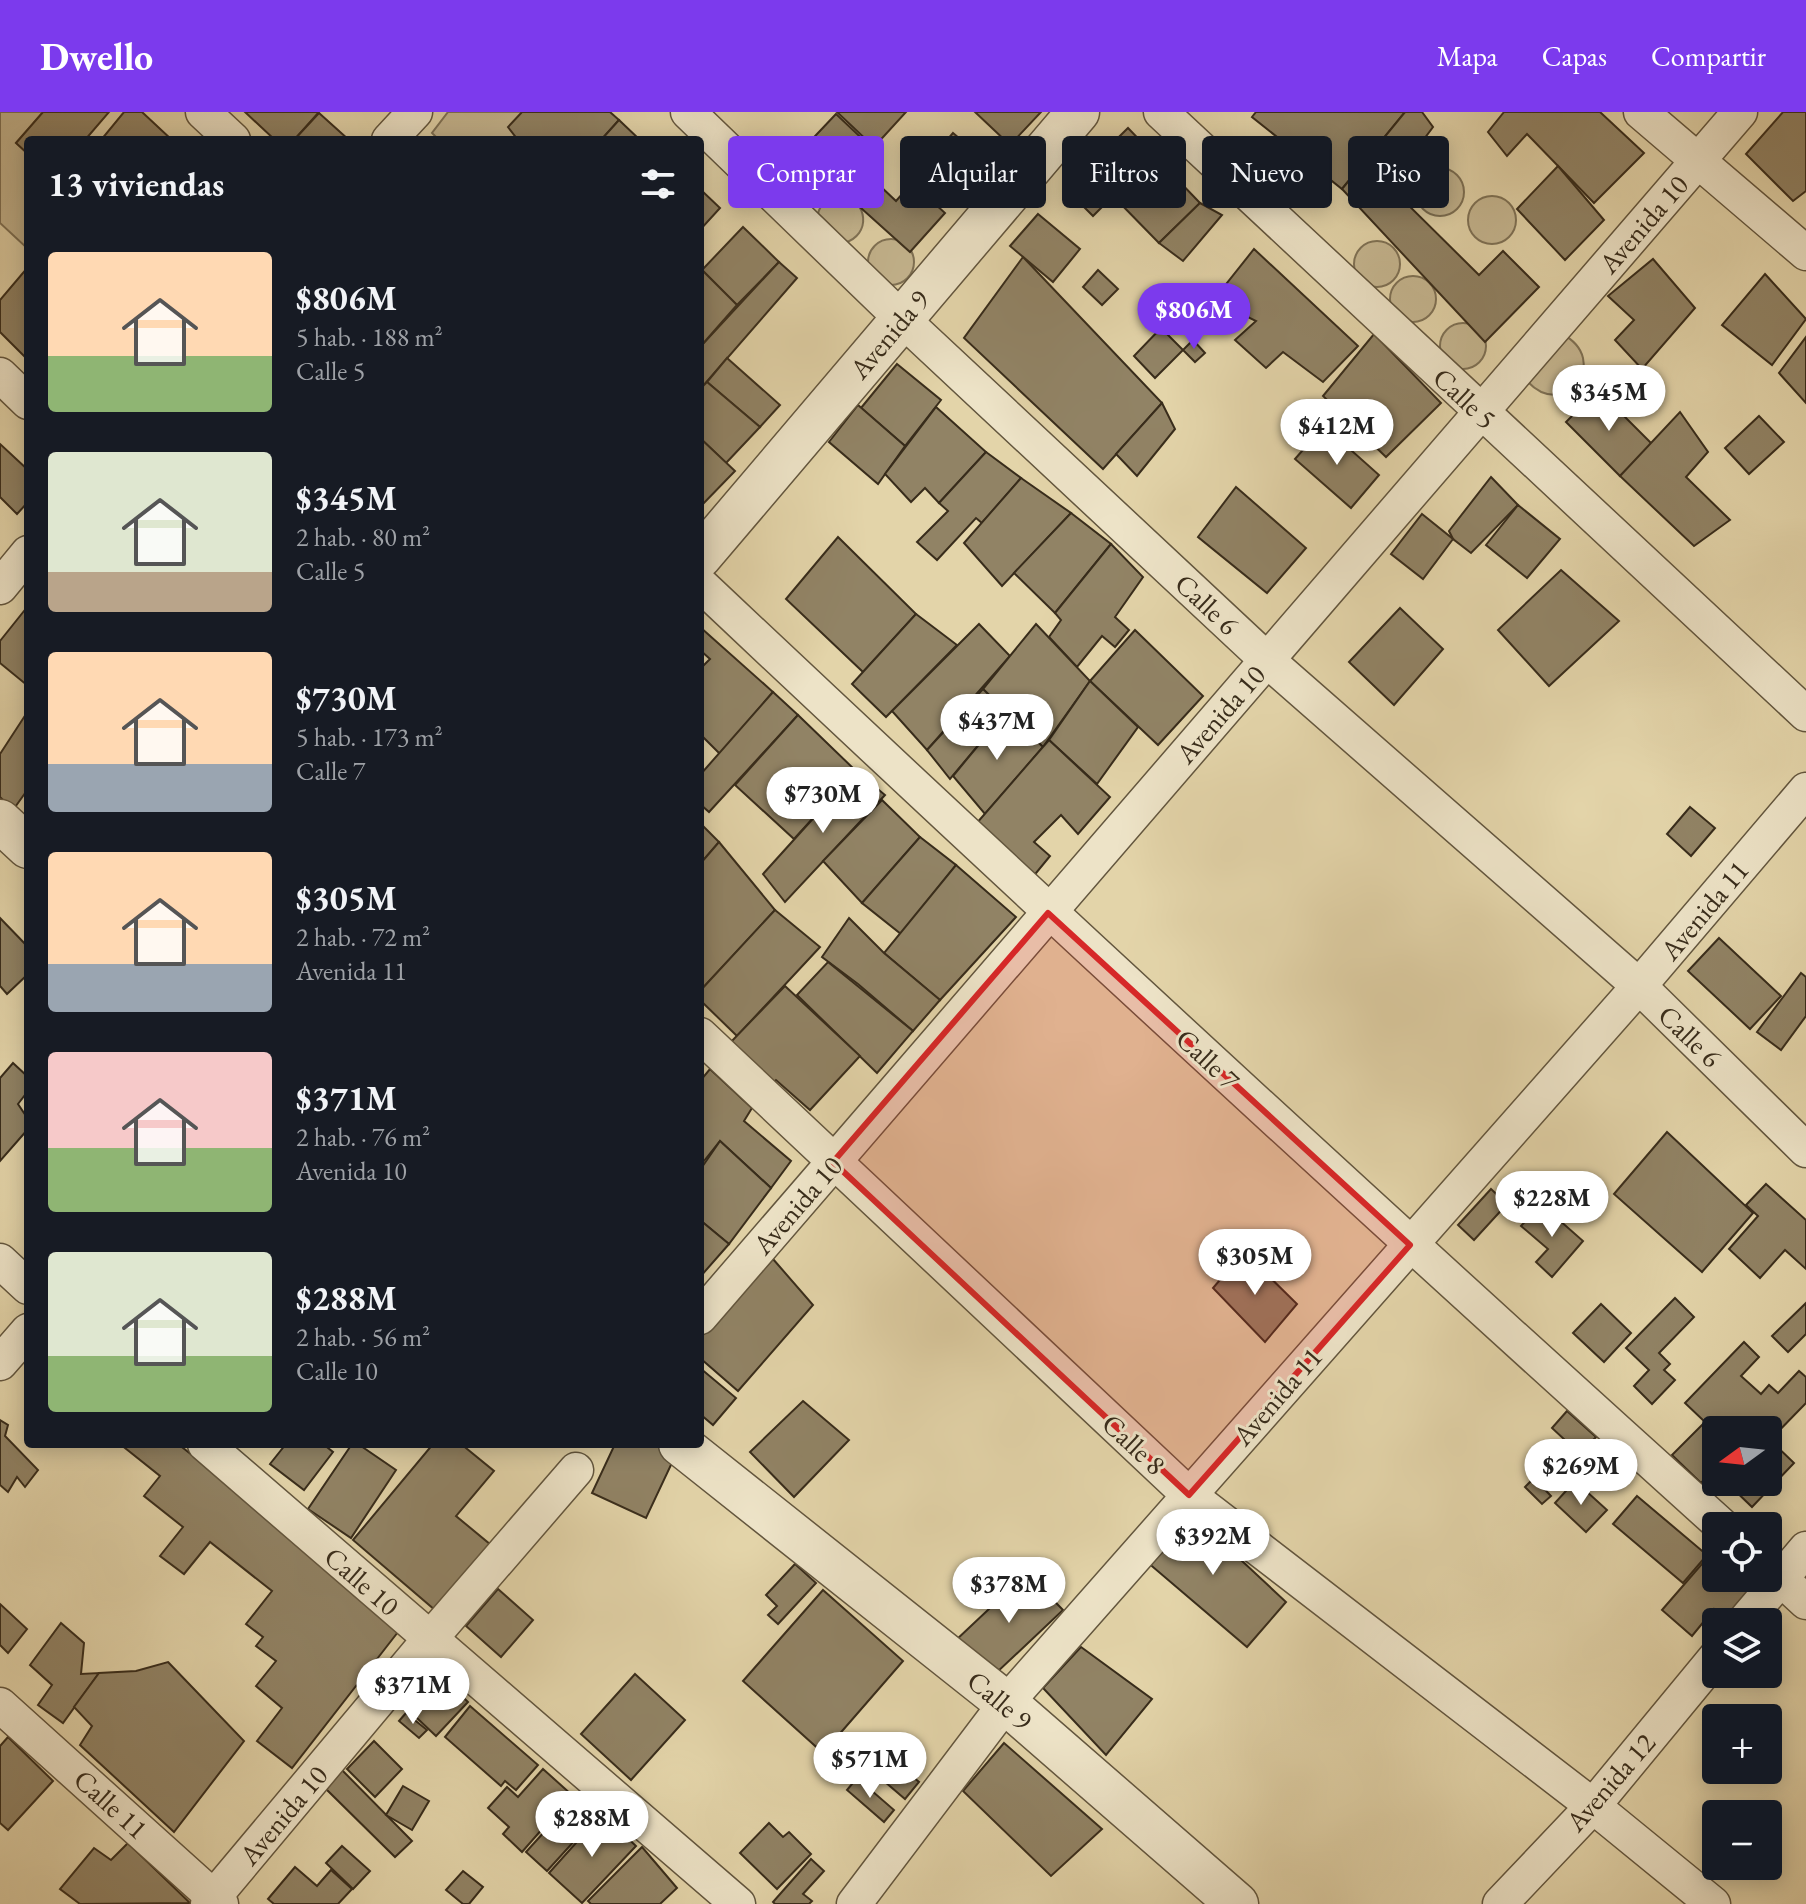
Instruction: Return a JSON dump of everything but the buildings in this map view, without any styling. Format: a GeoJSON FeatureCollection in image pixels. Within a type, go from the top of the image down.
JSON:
{"type":"FeatureCollection","features":[{"type":"Feature","properties":{"kind":"street"},"geometry":{"type":"LineString","coordinates":[[203,112],[229,136]]}},
{"type":"Feature","properties":{"kind":"street"},"geometry":{"type":"LineString","coordinates":[[393,136],[415,112]]}},
{"type":"Feature","properties":{"kind":"street","name":"Calle 6"},"geometry":{"type":"LineString","coordinates":[[688,112],[902,319],[1267,660],[1639,986],[1806,1150]]}},
{"type":"Feature","properties":{"kind":"street","name":"Avenida 9"},"geometry":{"type":"LineString","coordinates":[[704,552],[1078,112]]}},
{"type":"Feature","properties":{"kind":"street","name":"Calle 5"},"geometry":{"type":"LineString","coordinates":[[1161,112],[1806,714]]}},
{"type":"Feature","properties":{"kind":"street"},"geometry":{"type":"LineString","coordinates":[[1641,112],[1806,253]]}},
{"type":"Feature","properties":{"kind":"street","name":"Avenida 10"},"geometry":{"type":"LineString","coordinates":[[704,1312],[1740,112]]}},
{"type":"Feature","properties":{"kind":"street"},"geometry":{"type":"LineString","coordinates":[[0,375],[24,398]]}},
{"type":"Feature","properties":{"kind":"street"},"geometry":{"type":"LineString","coordinates":[[0,587],[24,558]]}},
{"type":"Feature","properties":{"kind":"street","name":"Calle 7"},"geometry":{"type":"LineString","coordinates":[[704,588],[1048,913],[1706,1512]]}},
{"type":"Feature","properties":{"kind":"street","name":"Avenida 11"},"geometry":{"type":"LineString","coordinates":[[854,1904],[1006,1703],[1639,986],[1806,790]]}},
{"type":"Feature","properties":{"kind":"street"},"geometry":{"type":"LineString","coordinates":[[0,821],[24,843]]}},
{"type":"Feature","properties":{"kind":"street","name":"Calle 8"},"geometry":{"type":"LineString","coordinates":[[704,1039],[1189,1495],[1593,1806],[1713,1904]]}},
{"type":"Feature","properties":{"kind":"street"},"geometry":{"type":"LineString","coordinates":[[0,1261],[24,1283]]}},
{"type":"Feature","properties":{"kind":"street"},"geometry":{"type":"LineString","coordinates":[[0,1363],[24,1336]]}},
{"type":"Feature","properties":{"kind":"street","name":"Calle 10"},"geometry":{"type":"LineString","coordinates":[[210,1448],[738,1904]]}},
{"type":"Feature","properties":{"kind":"street","name":"Calle 9"},"geometry":{"type":"LineString","coordinates":[[685,1448],[1006,1703],[1237,1904]]}},
{"type":"Feature","properties":{"kind":"street","name":"Avenida 10"},"geometry":{"type":"LineString","coordinates":[[215,1902],[429,1640],[576,1470]]}},
{"type":"Feature","properties":{"kind":"street"},"geometry":{"type":"LineString","coordinates":[[1782,1567],[1806,1549]]}},
{"type":"Feature","properties":{"kind":"street"},"geometry":{"type":"LineString","coordinates":[[1782,1580],[1806,1602]]}},
{"type":"Feature","properties":{"kind":"street","name":"Avenida 12"},"geometry":{"type":"LineString","coordinates":[[1500,1904],[1593,1806],[1702,1674]]}},
{"type":"Feature","properties":{"kind":"street","name":"Calle 11"},"geometry":{"type":"LineString","coordinates":[[0,1705],[215,1902]]}},
{"type":"Feature","properties":{"kind":"highlighted area"},"geometry":{"type":"Polygon","coordinates":[[[1048,913],[1410,1245],[1189,1495],[833,1162],[1048,913]]]}},
{"type":"Feature","properties":{"kind":"shaded area"},"geometry":{"type":"Polygon","coordinates":[[[0,112],[43,112],[16,143],[24,150],[24,245],[0,223],[0,112]]]}},
{"type":"Feature","properties":{"kind":"shaded area"},"geometry":{"type":"Polygon","coordinates":[[[448,112],[522,112],[519,136],[435,136],[432,133],[448,112]]]}},
{"type":"Feature","properties":{"kind":"shaded area"},"geometry":{"type":"Polygon","coordinates":[[[1449,170],[1462,183],[1464,192],[1457,209],[1440,216],[1423,209],[1449,208],[1449,170]]]}},
{"type":"Feature","properties":{"kind":"shaded area"},"geometry":{"type":"Polygon","coordinates":[[[1492,196],[1509,203],[1516,220],[1509,237],[1492,244],[1475,237],[1468,220],[1475,203],[1492,196]]]}},
{"type":"Feature","properties":{"kind":"shaded area"},"geometry":{"type":"Polygon","coordinates":[[[860,208],[863,218],[859,233],[844,243],[817,220],[819,210],[860,208]]]}},
{"type":"Feature","properties":{"kind":"shaded area"},"geometry":{"type":"Polygon","coordinates":[[[891,239],[907,246],[914,262],[907,278],[891,285],[875,278],[868,262],[875,246],[891,239]]]}},
{"type":"Feature","properties":{"kind":"shaded area"},"geometry":{"type":"Polygon","coordinates":[[[1377,241],[1393,248],[1400,264],[1393,280],[1377,287],[1361,280],[1354,264],[1361,248],[1377,241]]]}},
{"type":"Feature","properties":{"kind":"shaded area"},"geometry":{"type":"Polygon","coordinates":[[[1413,276],[1429,283],[1436,299],[1429,315],[1413,322],[1397,315],[1390,299],[1397,283],[1413,276]]]}},
{"type":"Feature","properties":{"kind":"shaded area"},"geometry":{"type":"Polygon","coordinates":[[[1463,323],[1479,330],[1486,346],[1479,362],[1463,369],[1447,362],[1440,346],[1447,330],[1463,323]]]}},
{"type":"Feature","properties":{"kind":"shaded area"},"geometry":{"type":"Polygon","coordinates":[[[1562,334],[1576,345],[1583,358],[1583,371],[1578,382],[1568,391],[1556,395],[1542,392],[1528,382],[1562,334]]]}}]}
